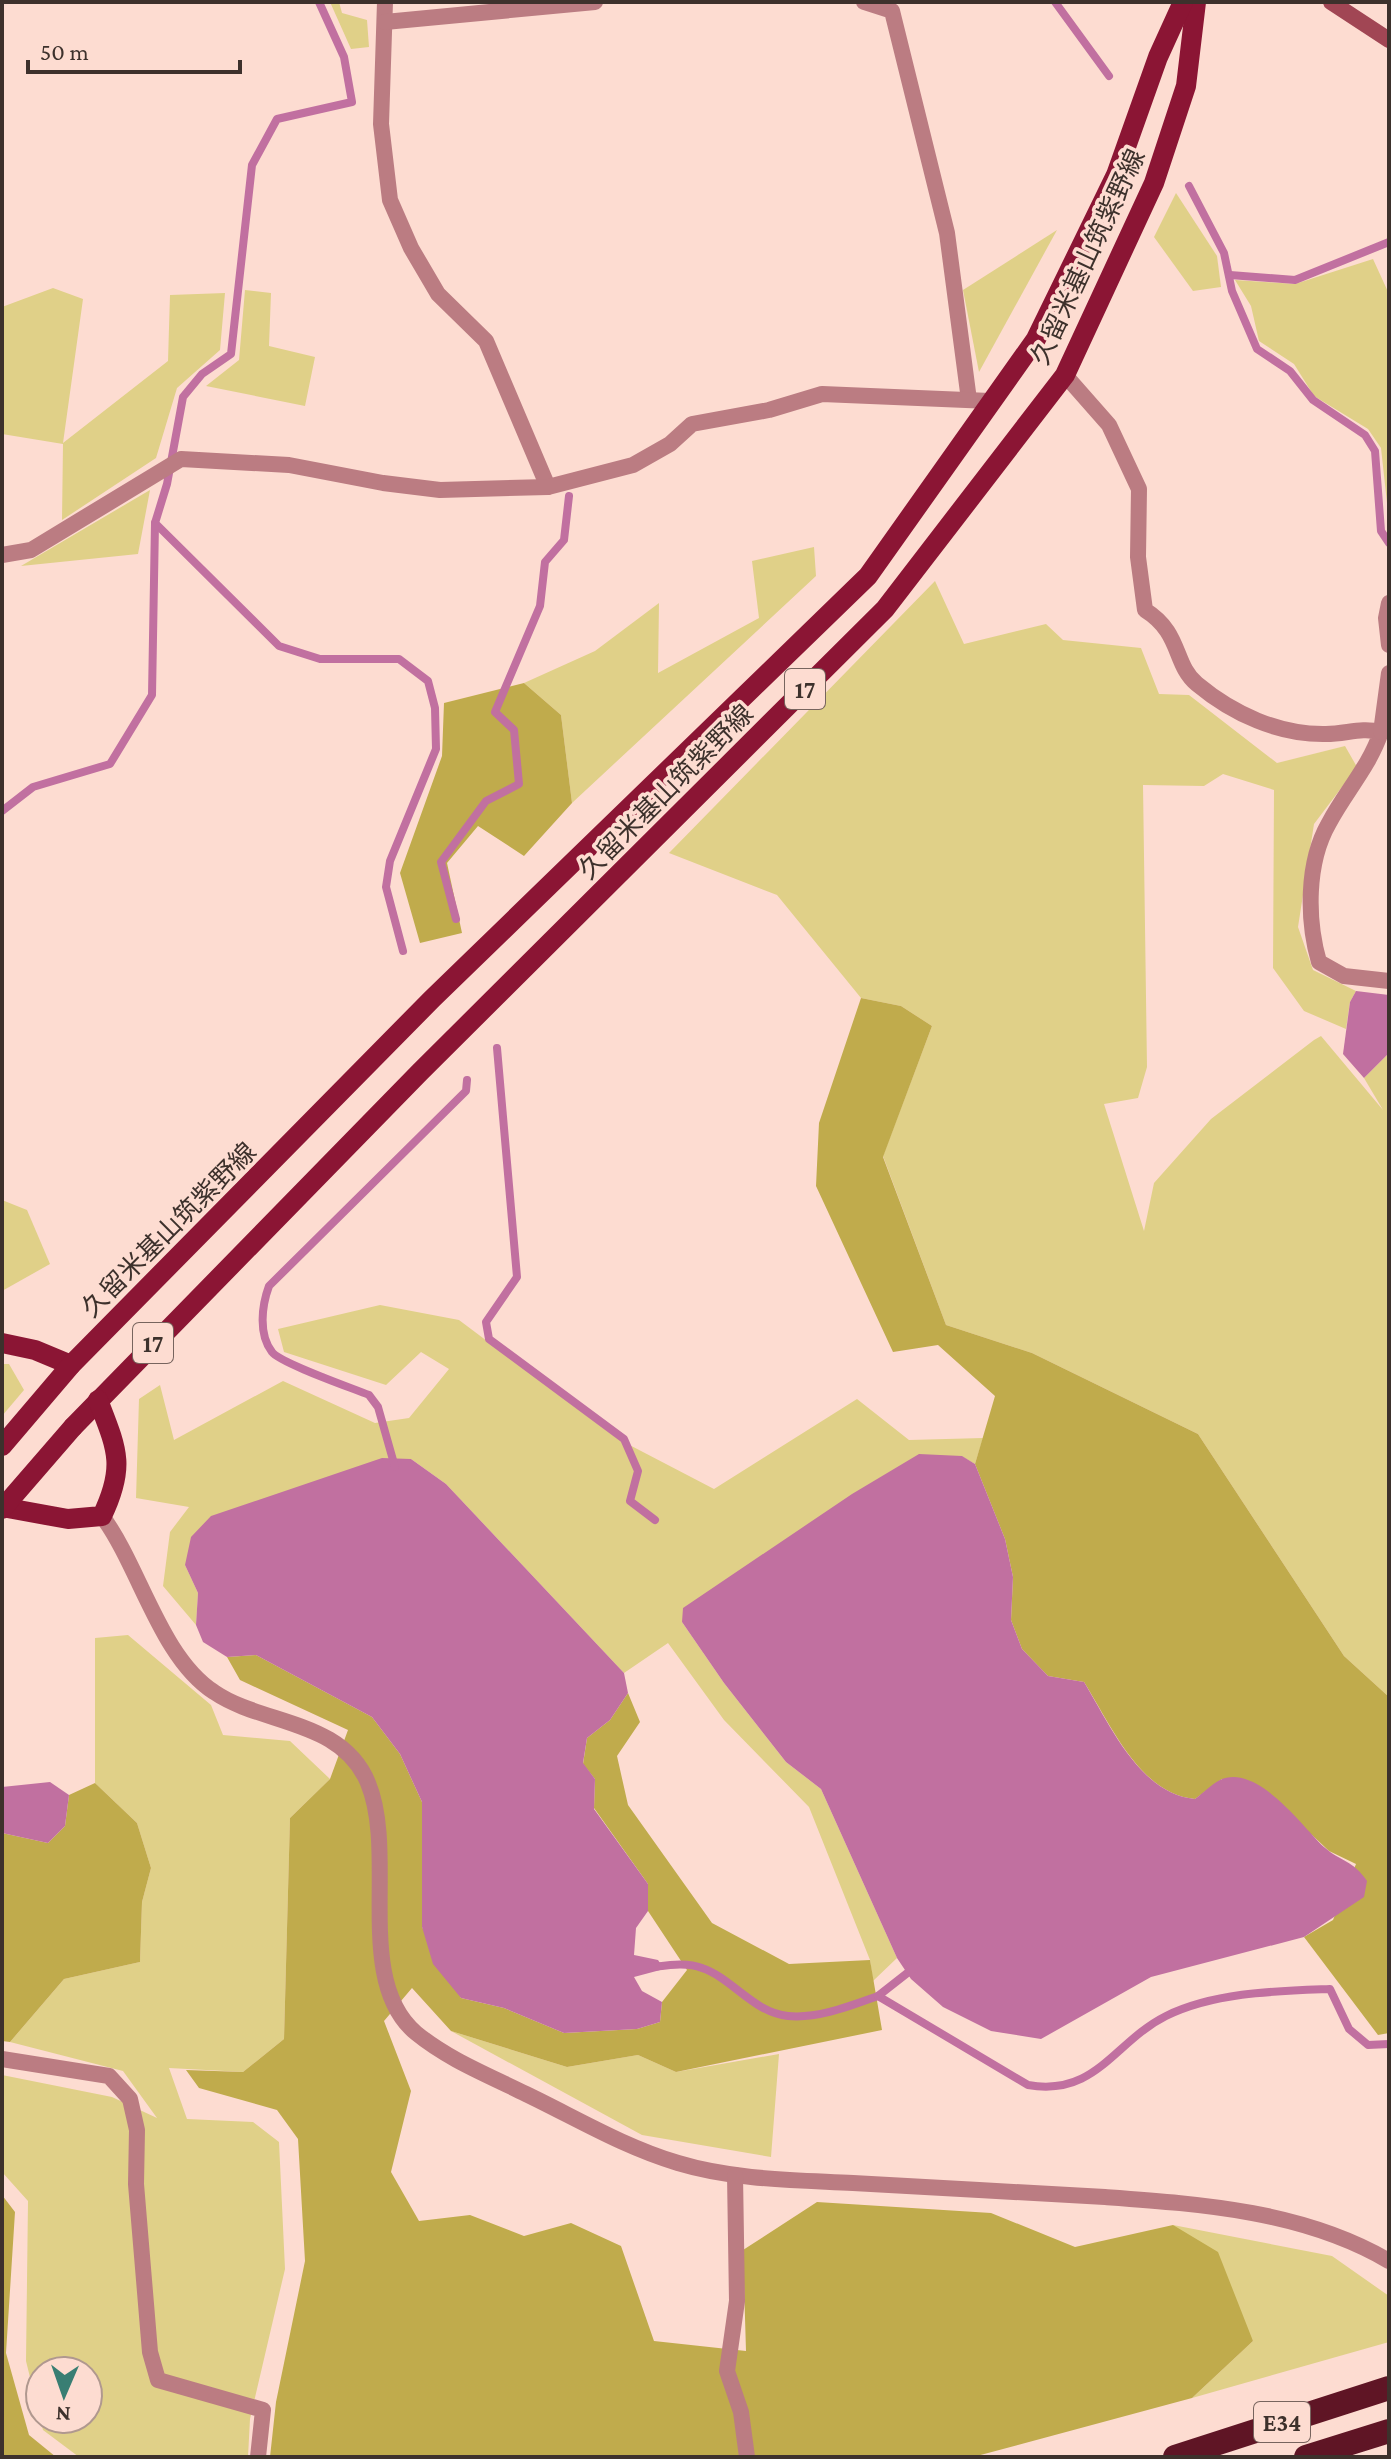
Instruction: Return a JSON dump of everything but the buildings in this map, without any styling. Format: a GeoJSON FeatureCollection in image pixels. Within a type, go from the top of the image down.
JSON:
{"type":"FeatureCollection","features":[{"type":"Feature","properties":{"kind":"highway","name":"E34"},"geometry":{"type":"LineString","coordinates":[[1175,2457],[1389,2388]]}},
{"type":"Feature","properties":{"kind":"highway","name":"E34"},"geometry":{"type":"LineString","coordinates":[[1306,2457],[1389,2431]]}},
{"type":"Feature","properties":{"kind":"main road","name":"久留米基山筑紫野線"},"geometry":{"type":"LineString","coordinates":[[2,1446],[71,1365],[432,999],[868,576],[980,401],[1036,339],[1110,186],[1183,2]]}},
{"type":"Feature","properties":{"kind":"main road","name":"久留米基山筑紫野線"},"geometry":{"type":"LineString","coordinates":[[2,1508],[98,1400],[409,1083],[885,609],[1065,375],[1154,183],[1186,86],[1196,2]]}},
{"type":"Feature","properties":{"kind":"main road"},"geometry":{"type":"LineString","coordinates":[[2,1343],[35,1350],[71,1365]]}},
{"type":"Feature","properties":{"kind":"main road"},"geometry":{"type":"LineString","coordinates":[[2,1508],[68,1519],[102,1516],[116,1487],[117,1458],[98,1400]]}},
{"type":"Feature","properties":{"kind":"street"},"geometry":{"type":"LineString","coordinates":[[385,2],[381,124],[390,200],[411,248],[438,294],[486,341],[548,487]]}},
{"type":"Feature","properties":{"kind":"street"},"geometry":{"type":"LineString","coordinates":[[385,22],[595,2]]}},
{"type":"Feature","properties":{"kind":"street"},"geometry":{"type":"LineString","coordinates":[[2,555],[31,550],[181,459],[289,465],[383,483],[440,490],[548,487],[633,465],[670,444],[692,424],[769,410],[822,394],[980,401],[947,233],[892,11],[864,2]]}},
{"type":"Feature","properties":{"kind":"street"},"geometry":{"type":"LineString","coordinates":[[1331,2],[1389,40]]}},
{"type":"Feature","properties":{"kind":"street"},"geometry":{"type":"LineString","coordinates":[[1065,375],[1109,425],[1139,489],[1138,557],[1145,610],[1164,622],[1194,681],[1246,717],[1300,735],[1337,734],[1362,728],[1381,732]]}},
{"type":"Feature","properties":{"kind":"street"},"geometry":{"type":"LineString","coordinates":[[1389,603],[1386,618],[1389,645]]}},
{"type":"Feature","properties":{"kind":"street"},"geometry":{"type":"LineString","coordinates":[[1389,673],[1381,732],[1371,760],[1329,823],[1318,847],[1309,928],[1319,962],[1344,976],[1389,981]]}},
{"type":"Feature","properties":{"kind":"street"},"geometry":{"type":"LineString","coordinates":[[102,1516],[174,1646],[193,1674],[215,1694],[316,1732],[344,1750],[367,1779],[379,1818],[382,1950],[388,1994],[412,2030],[477,2072],[632,2147],[681,2164],[735,2175],[1189,2203],[1280,2219],[1332,2234],[1389,2261]]}},
{"type":"Feature","properties":{"kind":"street"},"geometry":{"type":"LineString","coordinates":[[2,2059],[109,2076],[130,2099],[137,2130],[136,2184],[150,2352],[158,2380],[263,2410],[258,2457]]}},
{"type":"Feature","properties":{"kind":"street"},"geometry":{"type":"LineString","coordinates":[[735,2175],[737,2301],[727,2371],[741,2412],[747,2457]]}},
{"type":"Feature","properties":{"kind":"shaded area"},"geometry":{"type":"Polygon","coordinates":[[[330,2],[339,2],[342,13],[367,20],[369,47],[351,49],[330,2]]]}},
{"type":"Feature","properties":{"kind":"shaded area"},"geometry":{"type":"Polygon","coordinates":[[[1176,193],[1217,256],[1221,287],[1193,291],[1154,237],[1176,193]]]}},
{"type":"Feature","properties":{"kind":"shaded area"},"geometry":{"type":"Polygon","coordinates":[[[1057,230],[979,372],[963,290],[1057,230]]]}},
{"type":"Feature","properties":{"kind":"shaded area"},"geometry":{"type":"Polygon","coordinates":[[[1373,259],[1389,294],[1389,521],[1381,448],[1368,429],[1314,396],[1294,364],[1259,341],[1251,306],[1235,280],[1295,284],[1373,259]]]}},
{"type":"Feature","properties":{"kind":"shaded area"},"geometry":{"type":"Polygon","coordinates":[[[53,288],[83,299],[63,443],[168,361],[170,295],[225,293],[220,350],[177,388],[156,458],[62,520],[63,444],[2,434],[2,307],[53,288]]]}},
{"type":"Feature","properties":{"kind":"shaded area"},"geometry":{"type":"Polygon","coordinates":[[[245,290],[271,293],[269,346],[315,357],[305,406],[206,386],[239,360],[245,290]]]}},
{"type":"Feature","properties":{"kind":"shaded area"},"geometry":{"type":"Polygon","coordinates":[[[150,490],[138,554],[21,566],[150,490]]]}},
{"type":"Feature","properties":{"kind":"shaded area"},"geometry":{"type":"Polygon","coordinates":[[[814,547],[816,576],[572,803],[561,715],[524,683],[595,651],[659,603],[658,673],[759,618],[752,561],[814,547]]]}},
{"type":"Feature","properties":{"kind":"shaded area"},"geometry":{"type":"Polygon","coordinates":[[[935,581],[964,644],[1046,624],[1063,640],[1141,648],[1159,694],[1189,695],[1277,763],[1345,746],[1357,767],[1314,824],[1298,927],[1313,970],[1356,991],[1350,1002],[1346,1029],[1304,1011],[1273,968],[1274,790],[1223,774],[1204,786],[1143,785],[1147,1067],[1138,1098],[1104,1104],[1144,1231],[1154,1183],[1211,1119],[1314,1040],[1321,1036],[1383,1110],[1364,1078],[1389,1053],[1389,1697],[1344,1656],[1198,1434],[1032,1353],[946,1325],[883,1156],[932,1026],[901,1006],[861,998],[777,895],[669,853],[935,581]]]}},
{"type":"Feature","properties":{"kind":"shaded area"},"geometry":{"type":"Polygon","coordinates":[[[524,683],[561,715],[572,803],[524,856],[478,826],[447,863],[462,933],[420,943],[400,873],[442,756],[444,703],[524,683]]]}},
{"type":"Feature","properties":{"kind":"shaded area"},"geometry":{"type":"Polygon","coordinates":[[[1356,991],[1389,995],[1389,1053],[1364,1078],[1343,1054],[1350,1002],[1356,991]]]}},
{"type":"Feature","properties":{"kind":"shaded area"},"geometry":{"type":"Polygon","coordinates":[[[861,998],[901,1006],[932,1026],[883,1157],[946,1325],[1032,1353],[1198,1434],[1344,1656],[1389,1697],[1389,2033],[1378,2035],[1304,1937],[1333,1920],[1356,1864],[1329,1851],[1312,1835],[1222,1779],[1195,1799],[1158,1785],[1116,1737],[1084,1682],[1048,1676],[1022,1649],[1011,1620],[1013,1577],[1005,1539],[975,1464],[995,1396],[938,1345],[893,1352],[816,1186],[819,1123],[861,998]]]}},
{"type":"Feature","properties":{"kind":"shaded area"},"geometry":{"type":"Polygon","coordinates":[[[2,1200],[27,1210],[50,1264],[2,1291],[2,1200]]]}},
{"type":"Feature","properties":{"kind":"shaded area"},"geometry":{"type":"Polygon","coordinates":[[[380,1305],[459,1320],[618,1439],[714,1489],[857,1399],[909,1440],[983,1438],[975,1464],[961,1456],[682,1622],[724,1683],[786,1762],[821,1789],[897,1958],[873,1981],[870,1960],[809,1807],[724,1720],[668,1643],[624,1673],[446,1484],[411,1459],[185,1565],[198,1593],[196,1625],[163,1586],[170,1532],[189,1507],[136,1498],[139,1399],[160,1385],[174,1440],[283,1381],[375,1423],[409,1418],[449,1369],[421,1352],[386,1385],[284,1352],[278,1329],[380,1305]]]}},
{"type":"Feature","properties":{"kind":"shaded area"},"geometry":{"type":"Polygon","coordinates":[[[2,1364],[9,1364],[24,1390],[2,1416],[2,1364]]]}},
{"type":"Feature","properties":{"kind":"shaded area"},"geometry":{"type":"Polygon","coordinates":[[[919,1454],[962,1456],[975,1464],[1005,1539],[1013,1577],[1011,1620],[1022,1649],[1048,1676],[1084,1682],[1116,1737],[1143,1771],[1158,1785],[1195,1799],[1220,1780],[1234,1777],[1249,1780],[1277,1799],[1324,1847],[1362,1874],[1367,1881],[1364,1897],[1304,1937],[1151,1977],[1041,2039],[991,2031],[943,2007],[911,1979],[897,1958],[821,1789],[786,1762],[724,1683],[682,1622],[683,1608],[852,1494],[919,1454]]]}},
{"type":"Feature","properties":{"kind":"shaded area"},"geometry":{"type":"Polygon","coordinates":[[[382,1458],[411,1459],[446,1484],[624,1673],[628,1693],[610,1720],[587,1738],[583,1763],[595,1779],[594,1809],[648,1884],[648,1911],[636,1928],[634,1955],[658,1960],[664,1969],[634,1977],[642,1991],[662,2002],[660,2022],[637,2029],[564,2033],[504,2008],[461,1998],[433,1964],[422,1927],[422,1802],[400,1754],[372,1717],[256,1655],[227,1657],[203,1642],[196,1625],[198,1593],[185,1565],[191,1537],[211,1516],[382,1458]]]}},
{"type":"Feature","properties":{"kind":"shaded area"},"geometry":{"type":"Polygon","coordinates":[[[128,1635],[211,1705],[223,1735],[290,1741],[330,1779],[290,1818],[284,2039],[243,2072],[169,2068],[187,2119],[253,2122],[279,2142],[285,2269],[250,2419],[248,2457],[79,2457],[50,2435],[104,2435],[104,2355],[26,2355],[28,2201],[2,2172],[2,2075],[112,2097],[157,2118],[123,2071],[10,2042],[64,1979],[140,1962],[142,1902],[151,1868],[137,1823],[95,1783],[95,1638],[128,1635]]]}},
{"type":"Feature","properties":{"kind":"shaded area"},"geometry":{"type":"Polygon","coordinates":[[[256,1655],[372,1717],[400,1754],[422,1802],[422,1927],[461,1998],[504,2008],[564,2033],[637,2029],[660,2022],[662,2002],[687,1970],[648,1911],[648,1884],[594,1808],[595,1779],[583,1764],[587,1738],[610,1720],[628,1693],[640,1722],[617,1756],[628,1805],[712,1923],[789,1964],[870,1960],[882,2030],[676,2072],[638,2055],[567,2067],[451,2031],[412,1988],[384,2021],[411,2091],[391,2172],[419,2221],[470,2215],[524,2236],[571,2223],[621,2246],[654,2341],[746,2351],[743,2250],[817,2202],[991,2213],[1075,2247],[1173,2225],[1218,2252],[1253,2341],[1192,2398],[973,2457],[270,2457],[276,2402],[305,2261],[298,2139],[277,2110],[199,2088],[186,2070],[243,2072],[284,2039],[290,1818],[330,1779],[348,1730],[240,1680],[227,1657],[256,1655]]]}},
{"type":"Feature","properties":{"kind":"shaded area"},"geometry":{"type":"Polygon","coordinates":[[[50,1782],[69,1795],[65,1826],[48,1843],[2,1833],[2,1787],[50,1782]]]}},
{"type":"Feature","properties":{"kind":"shaded area"},"geometry":{"type":"Polygon","coordinates":[[[95,1783],[137,1823],[151,1868],[142,1902],[140,1962],[64,1979],[10,2042],[2,2041],[2,1833],[48,1843],[65,1826],[69,1795],[95,1783]]]}},
{"type":"Feature","properties":{"kind":"shaded area"},"geometry":{"type":"Polygon","coordinates":[[[451,2031],[567,2067],[638,2055],[676,2072],[779,2054],[771,2157],[642,2135],[451,2031]]]}},
{"type":"Feature","properties":{"kind":"shaded area"},"geometry":{"type":"Polygon","coordinates":[[[2,2195],[15,2212],[6,2353],[24,2417],[24,2435],[29,2435],[56,2457],[2,2457],[2,2195]]]}},
{"type":"Feature","properties":{"kind":"shaded area"},"geometry":{"type":"Polygon","coordinates":[[[1173,2225],[1332,2256],[1389,2296],[1389,2342],[1192,2398],[1253,2341],[1173,2225]]]}},
{"type":"Feature","properties":{"kind":"waterway"},"geometry":{"type":"LineString","coordinates":[[319,2],[344,57],[352,102],[277,119],[252,165],[231,354],[202,374],[183,397],[167,484],[155,523],[279,646],[320,659],[399,659],[428,681],[435,708],[436,749],[390,861],[386,887],[403,951]]}},
{"type":"Feature","properties":{"kind":"waterway"},"geometry":{"type":"LineString","coordinates":[[1055,2],[1109,76]]}},
{"type":"Feature","properties":{"kind":"waterway"},"geometry":{"type":"LineString","coordinates":[[1189,186],[1224,253],[1232,291],[1257,349],[1290,371],[1313,400],[1365,435],[1375,451],[1381,531],[1389,543]]}},
{"type":"Feature","properties":{"kind":"waterway"},"geometry":{"type":"LineString","coordinates":[[1230,275],[1295,280],[1389,242]]}},
{"type":"Feature","properties":{"kind":"waterway"},"geometry":{"type":"LineString","coordinates":[[456,919],[441,862],[486,801],[519,784],[514,730],[495,712],[540,606],[545,562],[564,540],[569,496]]}},
{"type":"Feature","properties":{"kind":"waterway"},"geometry":{"type":"LineString","coordinates":[[2,811],[33,787],[110,764],[152,695],[155,523]]}},
{"type":"Feature","properties":{"kind":"waterway"},"geometry":{"type":"LineString","coordinates":[[497,1048],[517,1277],[486,1322],[489,1339],[624,1439],[638,1471],[630,1501],[655,1520]]}},
{"type":"Feature","properties":{"kind":"waterway"},"geometry":{"type":"LineString","coordinates":[[395,1467],[378,1407],[369,1395],[302,1369],[272,1352],[263,1328],[265,1302],[269,1286],[466,1091],[467,1080]]}},
{"type":"Feature","properties":{"kind":"waterway"},"geometry":{"type":"LineString","coordinates":[[653,1967],[684,1965],[702,1968],[723,1979],[764,2009],[788,2016],[822,2014],[878,1996],[1028,2085],[1051,2087],[1071,2083],[1103,2065],[1132,2039],[1166,2016],[1205,2002],[1246,1994],[1330,1989],[1349,2029],[1368,2045],[1389,2044]]}},
{"type":"Feature","properties":{"kind":"waterway"},"geometry":{"type":"LineString","coordinates":[[878,1996],[915,1967]]}}]}
